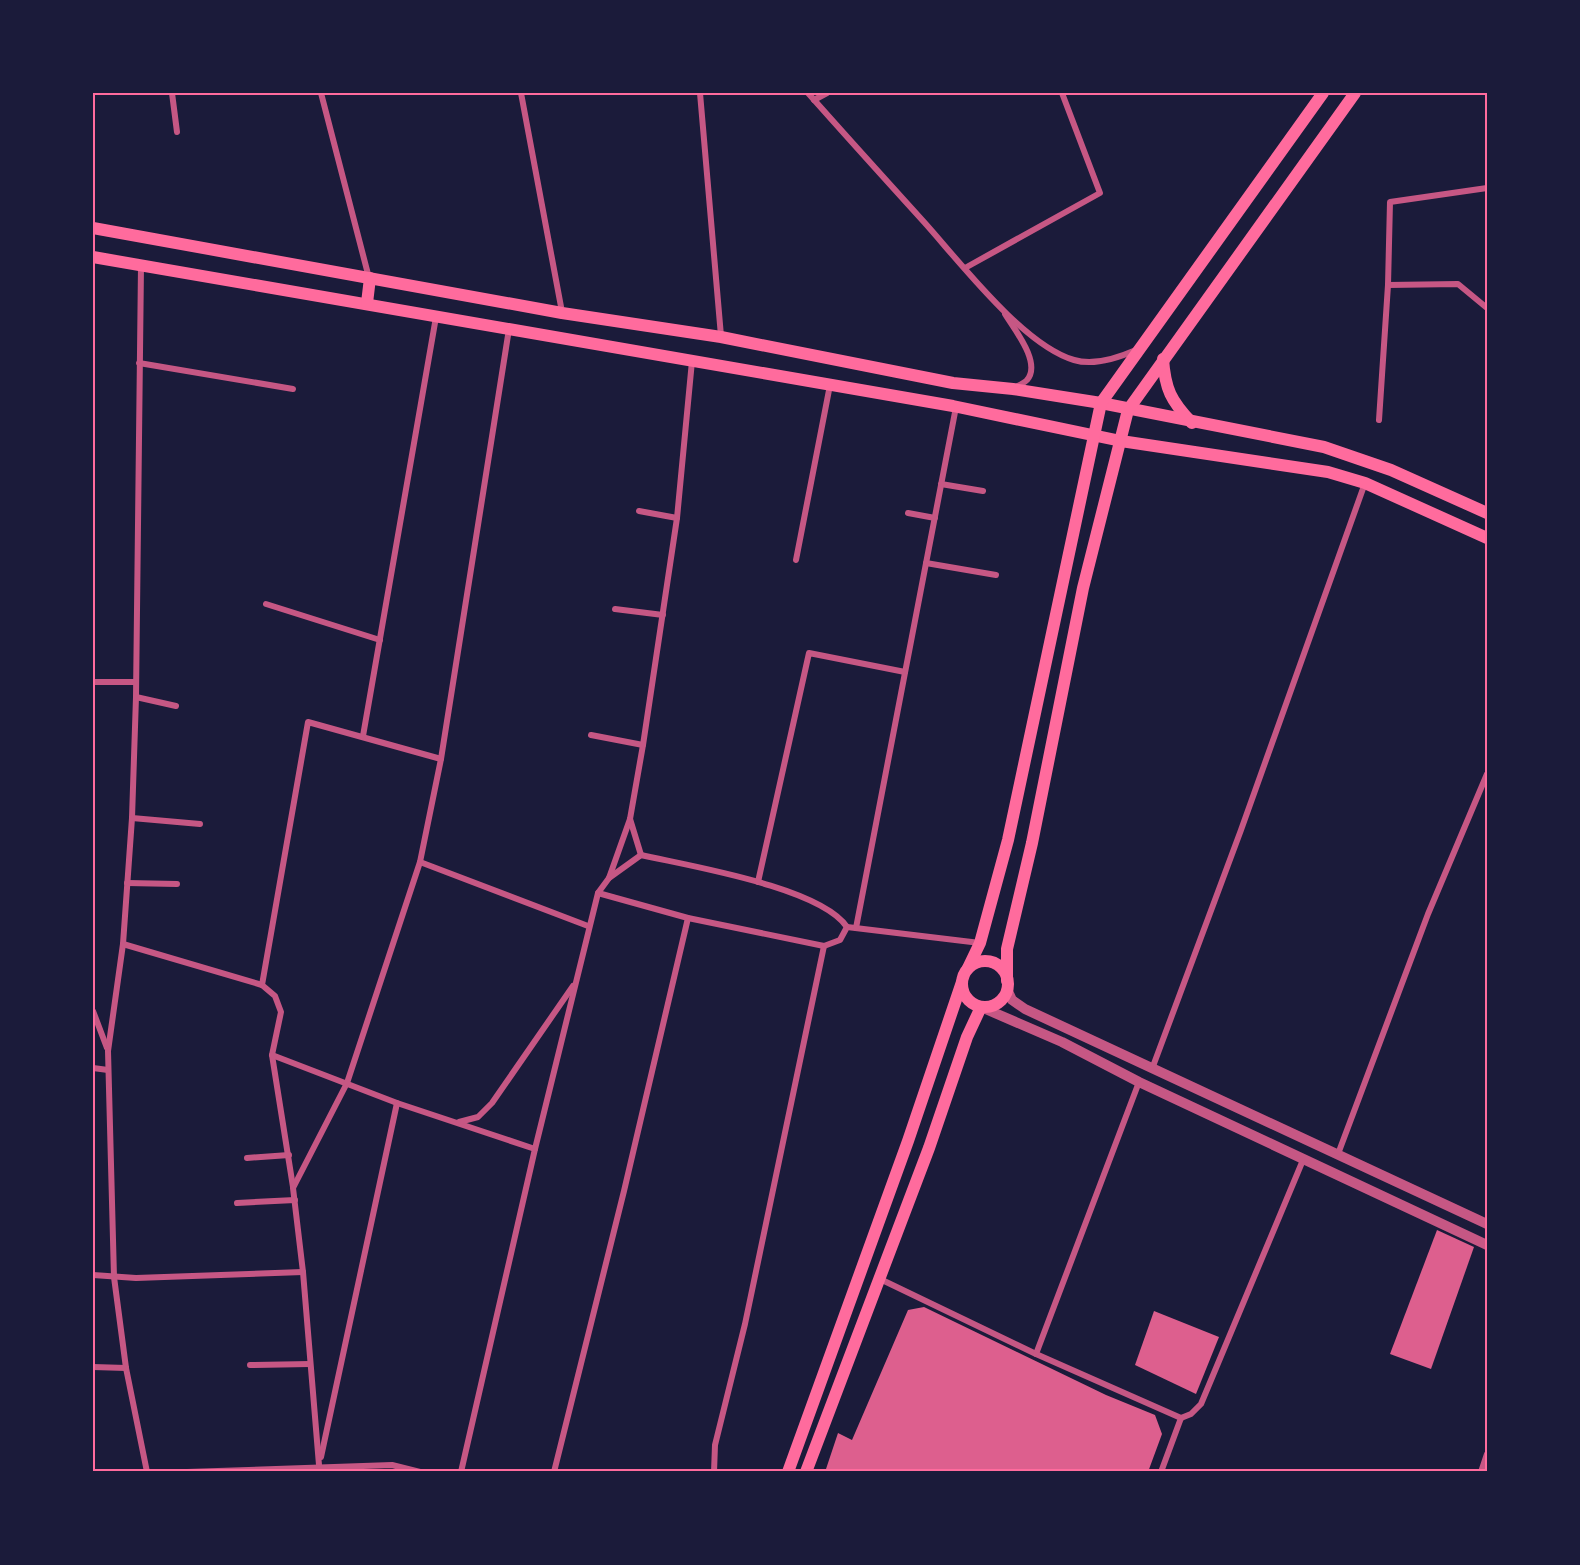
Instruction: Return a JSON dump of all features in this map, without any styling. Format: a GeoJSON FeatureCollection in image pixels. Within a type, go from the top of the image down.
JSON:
{"type":"FeatureCollection","features":[{"type":"Feature","properties":{"kind":"main road"},"geometry":{"type":"LineString","coordinates":[[789,1472],[908,1141],[962,982],[980,943],[1008,840],[1101,403],[1323,93]]}},
{"type":"Feature","properties":{"kind":"main road"},"geometry":{"type":"LineString","coordinates":[[806,1472],[967,1037],[981,1007],[1000,1001],[1007,985],[1006,949],[1032,843],[1083,588],[1128,410],[1355,93]]}},
{"type":"Feature","properties":{"kind":"main road"},"geometry":{"type":"LineString","coordinates":[[93,228],[562,313],[721,337],[953,383],[1013,389],[1101,403],[1193,423],[1324,447],[1360,458],[1487,513]]}},
{"type":"Feature","properties":{"kind":"main road"},"geometry":{"type":"LineString","coordinates":[[93,257],[956,406],[1121,441],[1328,472],[1365,483],[1487,538]]}},
{"type":"Feature","properties":{"kind":"main road"},"geometry":{"type":"LineString","coordinates":[[367,303],[370,278]]}},
{"type":"Feature","properties":{"kind":"main road"},"geometry":{"type":"LineString","coordinates":[[1163,359],[1168,391],[1175,406],[1193,423]]}},
{"type":"Feature","properties":{"kind":"main road"},"geometry":{"type":"LineString","coordinates":[[892,395],[896,373]]}},
{"type":"Feature","properties":{"kind":"main road"},"geometry":{"type":"LineString","coordinates":[[968,968],[981,961],[995,963],[1006,974],[1007,985]]}},
{"type":"Feature","properties":{"kind":"main road"},"geometry":{"type":"LineString","coordinates":[[962,982],[965,995],[981,1007]]}},
{"type":"Feature","properties":{"kind":"street"},"geometry":{"type":"LineString","coordinates":[[172,93],[177,132]]}},
{"type":"Feature","properties":{"kind":"street"},"geometry":{"type":"LineString","coordinates":[[321,93],[370,278]]}},
{"type":"Feature","properties":{"kind":"street"},"geometry":{"type":"LineString","coordinates":[[521,93],[562,313]]}},
{"type":"Feature","properties":{"kind":"street"},"geometry":{"type":"LineString","coordinates":[[700,93],[721,337]]}},
{"type":"Feature","properties":{"kind":"street"},"geometry":{"type":"LineString","coordinates":[[808,93],[1000,306],[1041,344],[1074,360],[1097,361],[1121,356],[1142,348]]}},
{"type":"Feature","properties":{"kind":"street"},"geometry":{"type":"LineString","coordinates":[[814,100],[827,93]]}},
{"type":"Feature","properties":{"kind":"street"},"geometry":{"type":"LineString","coordinates":[[965,268],[1100,193],[1062,93]]}},
{"type":"Feature","properties":{"kind":"street"},"geometry":{"type":"LineString","coordinates":[[1379,420],[1388,285],[1390,202],[1487,188]]}},
{"type":"Feature","properties":{"kind":"street"},"geometry":{"type":"LineString","coordinates":[[141,265],[136,697],[132,818],[123,944],[108,1051],[108,1070],[114,1277],[126,1368],[147,1472]]}},
{"type":"Feature","properties":{"kind":"street"},"geometry":{"type":"LineString","coordinates":[[1388,285],[1458,284],[1487,308]]}},
{"type":"Feature","properties":{"kind":"street"},"geometry":{"type":"LineString","coordinates":[[1000,306],[1029,354],[1032,369],[1028,380],[1013,389]]}},
{"type":"Feature","properties":{"kind":"street"},"geometry":{"type":"LineString","coordinates":[[363,736],[436,316]]}},
{"type":"Feature","properties":{"kind":"street"},"geometry":{"type":"LineString","coordinates":[[293,1188],[347,1083],[420,862],[441,759],[509,329]]}},
{"type":"Feature","properties":{"kind":"street"},"geometry":{"type":"LineString","coordinates":[[609,878],[630,819],[643,746],[677,518],[692,361]]}},
{"type":"Feature","properties":{"kind":"street"},"geometry":{"type":"LineString","coordinates":[[139,363],[293,389]]}},
{"type":"Feature","properties":{"kind":"street"},"geometry":{"type":"LineString","coordinates":[[796,560],[830,384]]}},
{"type":"Feature","properties":{"kind":"street"},"geometry":{"type":"LineString","coordinates":[[856,928],[956,406]]}},
{"type":"Feature","properties":{"kind":"street"},"geometry":{"type":"LineString","coordinates":[[1152,1069],[1241,830],[1365,483]]}},
{"type":"Feature","properties":{"kind":"street"},"geometry":{"type":"LineString","coordinates":[[941,484],[983,491]]}},
{"type":"Feature","properties":{"kind":"street"},"geometry":{"type":"LineString","coordinates":[[639,511],[677,518]]}},
{"type":"Feature","properties":{"kind":"street"},"geometry":{"type":"LineString","coordinates":[[908,513],[935,518]]}},
{"type":"Feature","properties":{"kind":"street"},"geometry":{"type":"LineString","coordinates":[[926,563],[996,574]]}},
{"type":"Feature","properties":{"kind":"street"},"geometry":{"type":"LineString","coordinates":[[266,604],[380,640]]}},
{"type":"Feature","properties":{"kind":"street"},"geometry":{"type":"LineString","coordinates":[[615,609],[663,615]]}},
{"type":"Feature","properties":{"kind":"street"},"geometry":{"type":"LineString","coordinates":[[758,882],[809,653],[905,672]]}},
{"type":"Feature","properties":{"kind":"street"},"geometry":{"type":"LineString","coordinates":[[93,682],[135,682]]}},
{"type":"Feature","properties":{"kind":"street"},"geometry":{"type":"LineString","coordinates":[[136,697],[176,706]]}},
{"type":"Feature","properties":{"kind":"street"},"geometry":{"type":"LineString","coordinates":[[262,985],[308,722],[441,759]]}},
{"type":"Feature","properties":{"kind":"street"},"geometry":{"type":"LineString","coordinates":[[591,735],[643,746]]}},
{"type":"Feature","properties":{"kind":"street"},"geometry":{"type":"LineString","coordinates":[[1338,1154],[1428,914],[1487,774]]}},
{"type":"Feature","properties":{"kind":"street"},"geometry":{"type":"LineString","coordinates":[[132,818],[200,824]]}},
{"type":"Feature","properties":{"kind":"street"},"geometry":{"type":"LineString","coordinates":[[630,819],[641,855]]}},
{"type":"Feature","properties":{"kind":"street"},"geometry":{"type":"LineString","coordinates":[[461,1472],[588,927],[598,892],[609,878],[641,855],[758,882],[806,898],[840,917],[847,927],[980,943]]}},
{"type":"Feature","properties":{"kind":"street"},"geometry":{"type":"LineString","coordinates":[[420,862],[588,927]]}},
{"type":"Feature","properties":{"kind":"street"},"geometry":{"type":"LineString","coordinates":[[127,883],[177,884]]}},
{"type":"Feature","properties":{"kind":"street"},"geometry":{"type":"LineString","coordinates":[[598,892],[688,918],[824,946],[840,940],[847,927]]}},
{"type":"Feature","properties":{"kind":"street"},"geometry":{"type":"LineString","coordinates":[[554,1472],[624,1191],[688,918]]}},
{"type":"Feature","properties":{"kind":"street"},"geometry":{"type":"LineString","coordinates":[[123,944],[262,985],[275,996],[281,1012],[272,1055],[296,1200],[319,1465]]}},
{"type":"Feature","properties":{"kind":"street"},"geometry":{"type":"LineString","coordinates":[[714,1472],[715,1445],[745,1324],[824,946]]}},
{"type":"Feature","properties":{"kind":"street"},"geometry":{"type":"LineString","coordinates":[[459,1122],[478,1117],[492,1103],[575,983]]}},
{"type":"Feature","properties":{"kind":"street"},"geometry":{"type":"LineString","coordinates":[[1007,985],[1012,1000],[1024,1009],[1487,1224]]}},
{"type":"Feature","properties":{"kind":"street"},"geometry":{"type":"LineString","coordinates":[[981,1007],[1062,1042],[1139,1082],[1487,1245]]}},
{"type":"Feature","properties":{"kind":"street"},"geometry":{"type":"LineString","coordinates":[[93,1011],[108,1051]]}},
{"type":"Feature","properties":{"kind":"street"},"geometry":{"type":"LineString","coordinates":[[93,1038],[104,1039]]}},
{"type":"Feature","properties":{"kind":"street"},"geometry":{"type":"LineString","coordinates":[[272,1055],[397,1102],[535,1149]]}},
{"type":"Feature","properties":{"kind":"street"},"geometry":{"type":"LineString","coordinates":[[93,1068],[108,1070]]}},
{"type":"Feature","properties":{"kind":"street"},"geometry":{"type":"LineString","coordinates":[[1036,1353],[1139,1082]]}},
{"type":"Feature","properties":{"kind":"street"},"geometry":{"type":"LineString","coordinates":[[319,1465],[397,1102]]}},
{"type":"Feature","properties":{"kind":"street"},"geometry":{"type":"LineString","coordinates":[[247,1158],[289,1155]]}},
{"type":"Feature","properties":{"kind":"street"},"geometry":{"type":"LineString","coordinates":[[879,1279],[1181,1418],[1191,1414],[1202,1404],[1303,1160]]}},
{"type":"Feature","properties":{"kind":"street"},"geometry":{"type":"LineString","coordinates":[[237,1203],[296,1200]]}},
{"type":"Feature","properties":{"kind":"street"},"geometry":{"type":"LineString","coordinates":[[93,1275],[114,1277],[303,1272]]}},
{"type":"Feature","properties":{"kind":"street"},"geometry":{"type":"LineString","coordinates":[[250,1365],[310,1364]]}},
{"type":"Feature","properties":{"kind":"street"},"geometry":{"type":"LineString","coordinates":[[93,1367],[126,1368]]}},
{"type":"Feature","properties":{"kind":"street"},"geometry":{"type":"LineString","coordinates":[[1161,1472],[1181,1418]]}},
{"type":"Feature","properties":{"kind":"street"},"geometry":{"type":"LineString","coordinates":[[1480,1472],[1487,1454]]}},
{"type":"Feature","properties":{"kind":"street"},"geometry":{"type":"LineString","coordinates":[[187,1472],[319,1465],[351,1468],[392,1465],[420,1472]]}},
{"type":"Feature","properties":{"kind":"building"},"geometry":{"type":"Polygon","coordinates":[[[1437,1230],[1474,1247],[1431,1369],[1390,1354],[1437,1230]]]}},
{"type":"Feature","properties":{"kind":"building"},"geometry":{"type":"Polygon","coordinates":[[[924,1307],[1106,1395],[1155,1415],[1162,1434],[1148,1472],[825,1472],[838,1433],[852,1440],[908,1310],[924,1307]]]}},
{"type":"Feature","properties":{"kind":"building"},"geometry":{"type":"Polygon","coordinates":[[[1154,1311],[1219,1337],[1196,1394],[1135,1365],[1154,1311]]]}}]}
